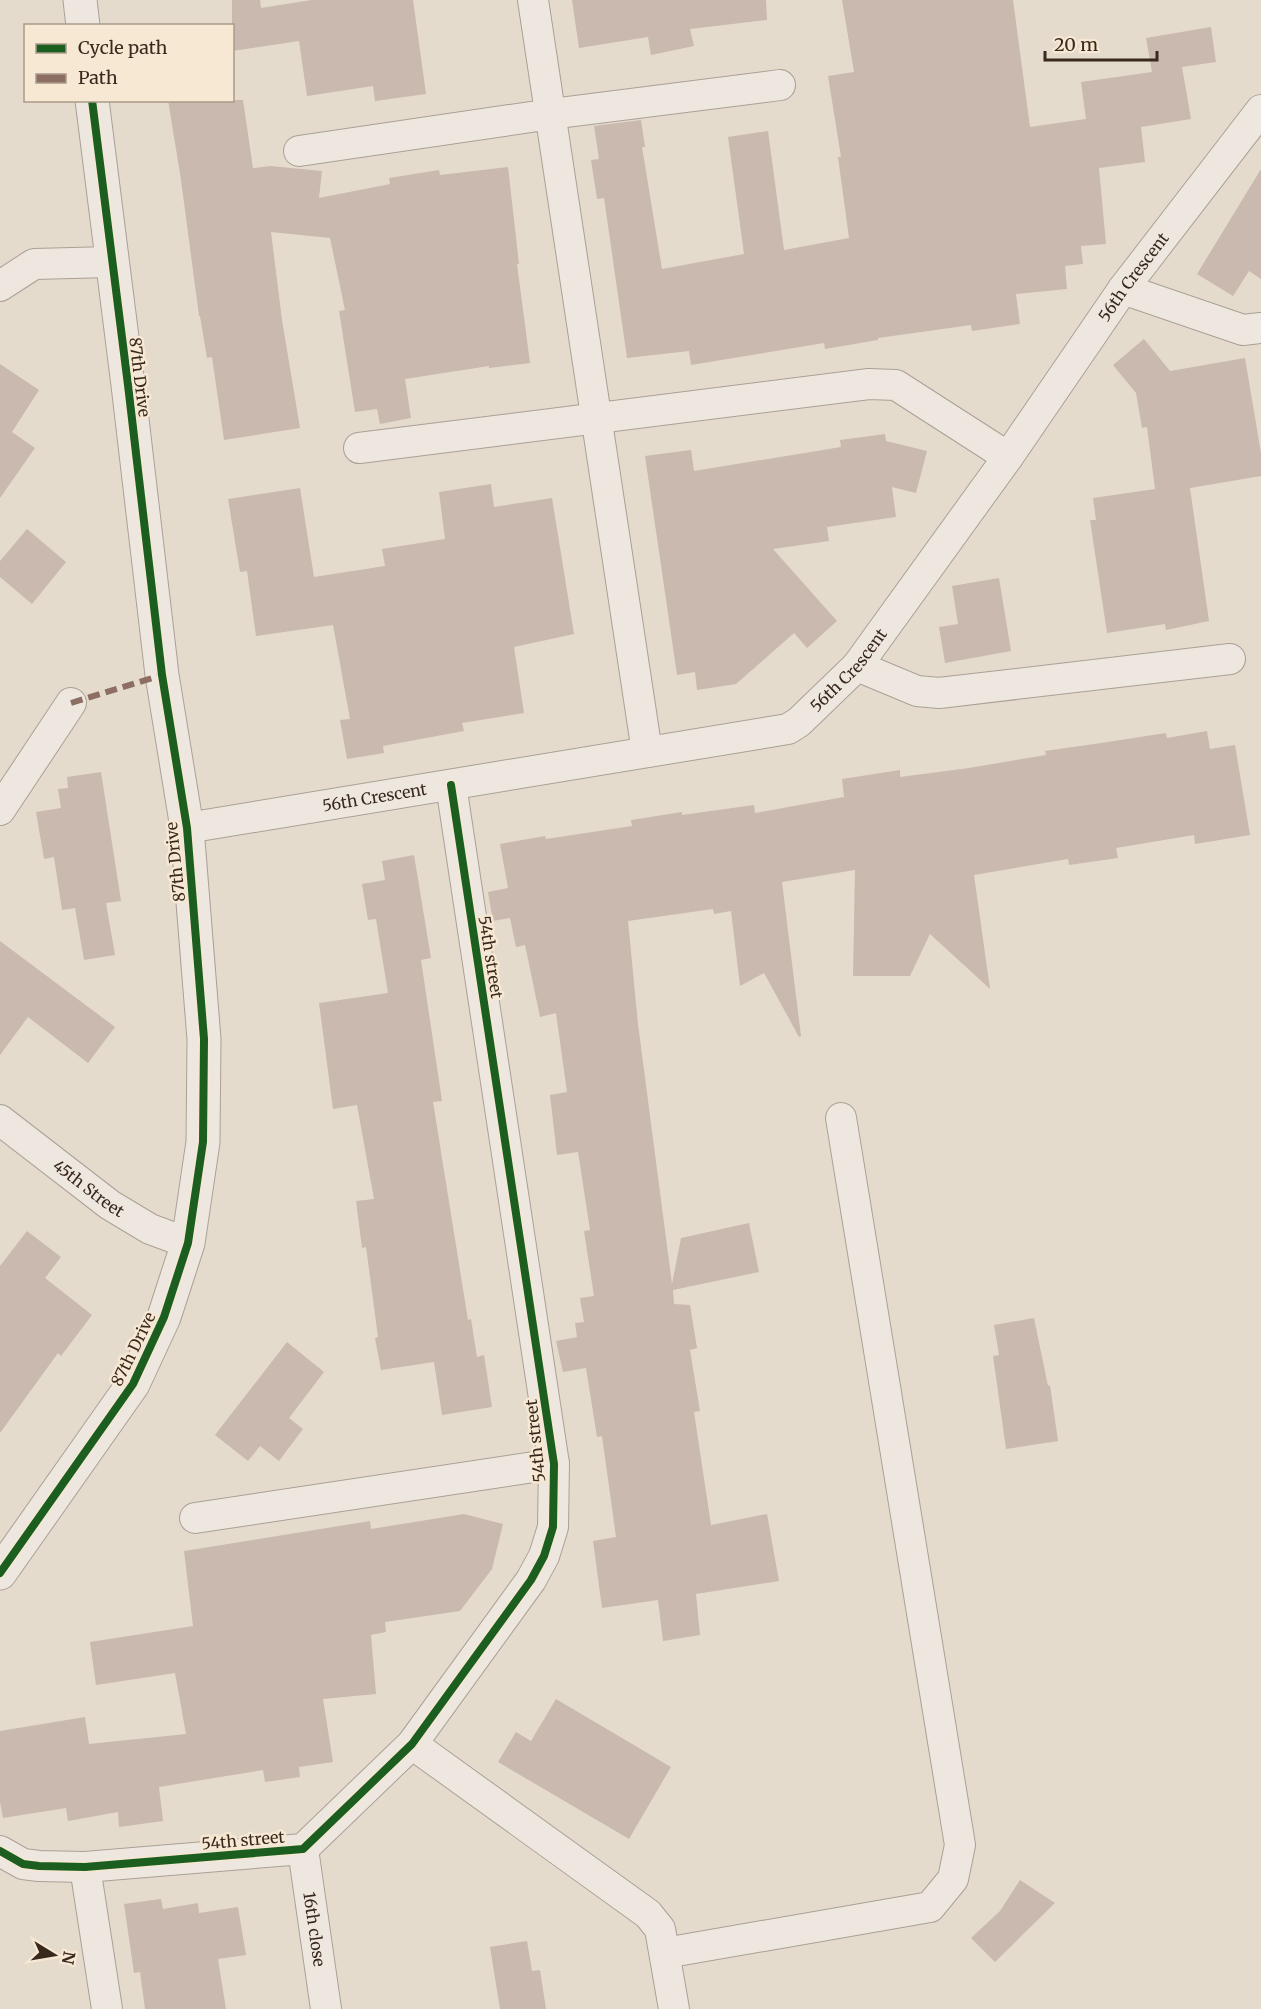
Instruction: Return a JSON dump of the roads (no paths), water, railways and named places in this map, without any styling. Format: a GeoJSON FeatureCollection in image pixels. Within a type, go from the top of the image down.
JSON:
{"type":"FeatureCollection","features":[{"type":"Feature","properties":{"kind":"street"},"geometry":{"type":"LineString","coordinates":[[80,0],[83,24]]}},
{"type":"Feature","properties":{"kind":"street"},"geometry":{"type":"LineString","coordinates":[[533,0],[646,752]]}},
{"type":"Feature","properties":{"kind":"street"},"geometry":{"type":"LineString","coordinates":[[298,151],[551,114],[780,85]]}},
{"type":"Feature","properties":{"kind":"street","name":"87th Drive"},"geometry":{"type":"LineString","coordinates":[[0,1573],[133,1384],[164,1317],[188,1243],[203,1142],[204,1039],[187,828],[162,675],[92,102]]}},
{"type":"Feature","properties":{"kind":"street","name":"56th Crescent"},"geometry":{"type":"LineString","coordinates":[[187,828],[788,729],[799,722],[857,666],[1008,457],[1123,289],[1261,110]]}},
{"type":"Feature","properties":{"kind":"street"},"geometry":{"type":"LineString","coordinates":[[0,286],[34,264],[111,262]]}},
{"type":"Feature","properties":{"kind":"street"},"geometry":{"type":"LineString","coordinates":[[1123,289],[1243,330],[1261,328]]}},
{"type":"Feature","properties":{"kind":"street"},"geometry":{"type":"LineString","coordinates":[[359,448],[869,384],[896,385],[1008,457]]}},
{"type":"Feature","properties":{"kind":"street"},"geometry":{"type":"LineString","coordinates":[[857,666],[917,691],[939,693],[1230,659]]}},
{"type":"Feature","properties":{"kind":"street"},"geometry":{"type":"LineString","coordinates":[[0,810],[71,703]]}},
{"type":"Feature","properties":{"kind":"street","name":"54th street"},"geometry":{"type":"LineString","coordinates":[[0,1851],[22,1864],[85,1868],[303,1849],[412,1744],[531,1580],[544,1556],[553,1527],[554,1464],[451,785]]}},
{"type":"Feature","properties":{"kind":"street"},"geometry":{"type":"LineString","coordinates":[[665,1953],[930,1907],[953,1879],[960,1845],[841,1118]]}},
{"type":"Feature","properties":{"kind":"street","name":"45th Street"},"geometry":{"type":"LineString","coordinates":[[0,1120],[110,1205],[150,1229],[188,1243]]}},
{"type":"Feature","properties":{"kind":"street"},"geometry":{"type":"LineString","coordinates":[[195,1518],[554,1464]]}},
{"type":"Feature","properties":{"kind":"street"},"geometry":{"type":"LineString","coordinates":[[412,1744],[648,1914],[660,1929],[674,2009]]}},
{"type":"Feature","properties":{"kind":"street","name":"16th close"},"geometry":{"type":"LineString","coordinates":[[303,1849],[326,2009]]}},
{"type":"Feature","properties":{"kind":"street"},"geometry":{"type":"LineString","coordinates":[[85,1868],[107,2009]]}}]}
